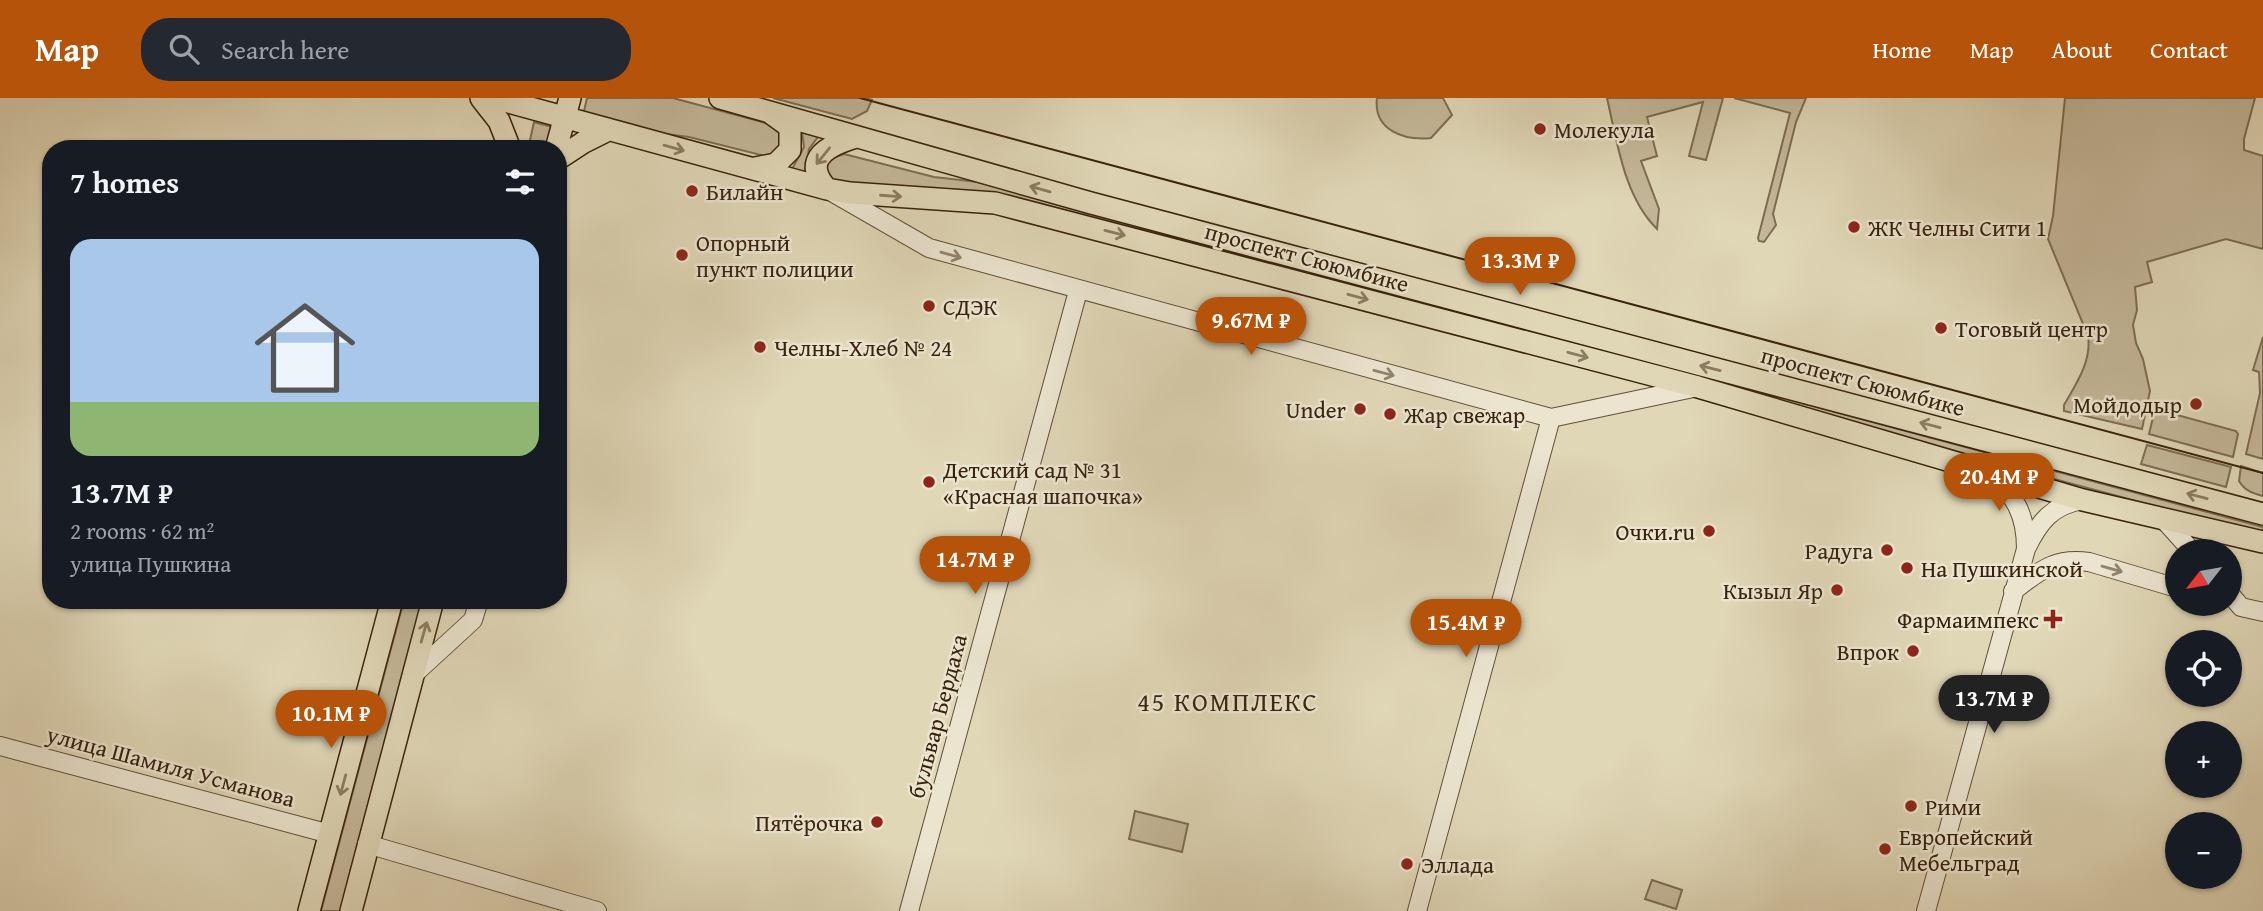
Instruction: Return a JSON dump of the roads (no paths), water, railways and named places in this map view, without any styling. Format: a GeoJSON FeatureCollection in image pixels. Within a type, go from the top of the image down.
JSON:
{"type":"FeatureCollection","features":[{"type":"Feature","properties":{"kind":"main road"},"geometry":{"type":"LineString","coordinates":[[481,98],[499,121],[507,140]]}},
{"type":"Feature","properties":{"kind":"main road","name":"проспект Сююмбике"},"geometry":{"type":"LineString","coordinates":[[494,98],[568,108],[608,130],[827,189],[995,203],[1698,387],[2083,500],[2263,542]]}},
{"type":"Feature","properties":{"kind":"main road","name":"проспект Сююмбике"},"geometry":{"type":"LineString","coordinates":[[720,98],[1091,203],[2263,514]]}},
{"type":"Feature","properties":{"kind":"main road"},"geometry":{"type":"LineString","coordinates":[[514,140],[525,102]]}},
{"type":"Feature","properties":{"kind":"main road"},"geometry":{"type":"LineString","coordinates":[[559,140],[568,108]]}},
{"type":"Feature","properties":{"kind":"main road"},"geometry":{"type":"LineString","coordinates":[[753,169],[776,164],[790,150],[790,127],[768,111]]}},
{"type":"Feature","properties":{"kind":"main road"},"geometry":{"type":"LineString","coordinates":[[567,153],[608,130]]}},
{"type":"Feature","properties":{"kind":"main road"},"geometry":{"type":"LineString","coordinates":[[827,189],[817,178],[817,160],[824,150],[856,137]]}},
{"type":"Feature","properties":{"kind":"main road"},"geometry":{"type":"LineString","coordinates":[[309,911],[390,609]]}},
{"type":"Feature","properties":{"kind":"main road"},"geometry":{"type":"LineString","coordinates":[[351,911],[430,609]]}},
{"type":"Feature","properties":{"kind":"street"},"geometry":{"type":"LineString","coordinates":[[827,189],[929,248],[1551,418],[1698,387]]}},
{"type":"Feature","properties":{"kind":"street","name":"бульвар Бердаха"},"geometry":{"type":"LineString","coordinates":[[909,911],[1079,290]]}},
{"type":"Feature","properties":{"kind":"street"},"geometry":{"type":"LineString","coordinates":[[1417,911],[1551,418]]}},
{"type":"Feature","properties":{"kind":"street"},"geometry":{"type":"LineString","coordinates":[[1989,471],[2010,491],[2023,518],[2026,549]]}},
{"type":"Feature","properties":{"kind":"street"},"geometry":{"type":"LineString","coordinates":[[1926,911],[2026,549],[2035,531],[2047,517],[2067,502],[2083,500]]}},
{"type":"Feature","properties":{"kind":"street"},"geometry":{"type":"LineString","coordinates":[[2164,520],[2181,539]]}},
{"type":"Feature","properties":{"kind":"street"},"geometry":{"type":"LineString","coordinates":[[2014,591],[2046,566],[2076,560],[2165,584]]}},
{"type":"Feature","properties":{"kind":"street"},"geometry":{"type":"LineString","coordinates":[[2242,604],[2263,612]]}},
{"type":"Feature","properties":{"kind":"street"},"geometry":{"type":"LineString","coordinates":[[412,676],[473,620],[476,609]]}},
{"type":"Feature","properties":{"kind":"street","name":"улица Шамиля Усманова"},"geometry":{"type":"LineString","coordinates":[[0,746],[330,834]]}},
{"type":"Feature","properties":{"kind":"street"},"geometry":{"type":"LineString","coordinates":[[368,844],[597,911]]}},
{"type":"Feature","properties":{"kind":"tram line"},"geometry":{"type":"LineString","coordinates":[[860,98],[2263,473]]}},
{"type":"Feature","properties":{"kind":"place","name":"Молекула"},"geometry":{"type":"Point","coordinates":[1540,129]}},
{"type":"Feature","properties":{"kind":"place","name":"Билайн"},"geometry":{"type":"Point","coordinates":[692,191]}},
{"type":"Feature","properties":{"kind":"place","name":"ЖК Челны Сити 1"},"geometry":{"type":"Point","coordinates":[1854,227]}},
{"type":"Feature","properties":{"kind":"place","name":"Опорный пункт полиции"},"geometry":{"type":"Point","coordinates":[682,255]}},
{"type":"Feature","properties":{"kind":"place","name":"СДЭК"},"geometry":{"type":"Point","coordinates":[929,306]}},
{"type":"Feature","properties":{"kind":"place","name":"Тоговый центр"},"geometry":{"type":"Point","coordinates":[1941,328]}},
{"type":"Feature","properties":{"kind":"place","name":"Челны-Хлеб № 24"},"geometry":{"type":"Point","coordinates":[760,347]}},
{"type":"Feature","properties":{"kind":"place","name":"Мойдодыр"},"geometry":{"type":"Point","coordinates":[2196,404]}},
{"type":"Feature","properties":{"kind":"place","name":"Under"},"geometry":{"type":"Point","coordinates":[1360,409]}},
{"type":"Feature","properties":{"kind":"place","name":"Жар свежар"},"geometry":{"type":"Point","coordinates":[1390,414]}},
{"type":"Feature","properties":{"kind":"place","name":"Детский сад № 31 «Красная шапочка»"},"geometry":{"type":"Point","coordinates":[929,482]}},
{"type":"Feature","properties":{"kind":"place","name":"Очки.ru"},"geometry":{"type":"Point","coordinates":[1709,531]}},
{"type":"Feature","properties":{"kind":"place","name":"Радуга"},"geometry":{"type":"Point","coordinates":[1887,550]}},
{"type":"Feature","properties":{"kind":"place","name":"На Пушкинской"},"geometry":{"type":"Point","coordinates":[1907,568]}},
{"type":"Feature","properties":{"kind":"place","name":"Кызыл Яр"},"geometry":{"type":"Point","coordinates":[1837,590]}},
{"type":"Feature","properties":{"kind":"place","name":"Фармаимпекс"},"geometry":{"type":"Point","coordinates":[2053,619]}},
{"type":"Feature","properties":{"kind":"place","name":"Впрок"},"geometry":{"type":"Point","coordinates":[1913,651]}},
{"type":"Feature","properties":{"kind":"place","name":"Рими"},"geometry":{"type":"Point","coordinates":[1911,806]}},
{"type":"Feature","properties":{"kind":"place","name":"Пятёрочка"},"geometry":{"type":"Point","coordinates":[877,822]}},
{"type":"Feature","properties":{"kind":"place","name":"Европейский Мебельград"},"geometry":{"type":"Point","coordinates":[1885,849]}},
{"type":"Feature","properties":{"kind":"place","name":"Эллада"},"geometry":{"type":"Point","coordinates":[1407,864]}},
{"type":"Feature","properties":{"kind":"district","name":"45 КОМПЛЕКС"},"geometry":{"type":"Point","coordinates":[1228,701]}}]}
